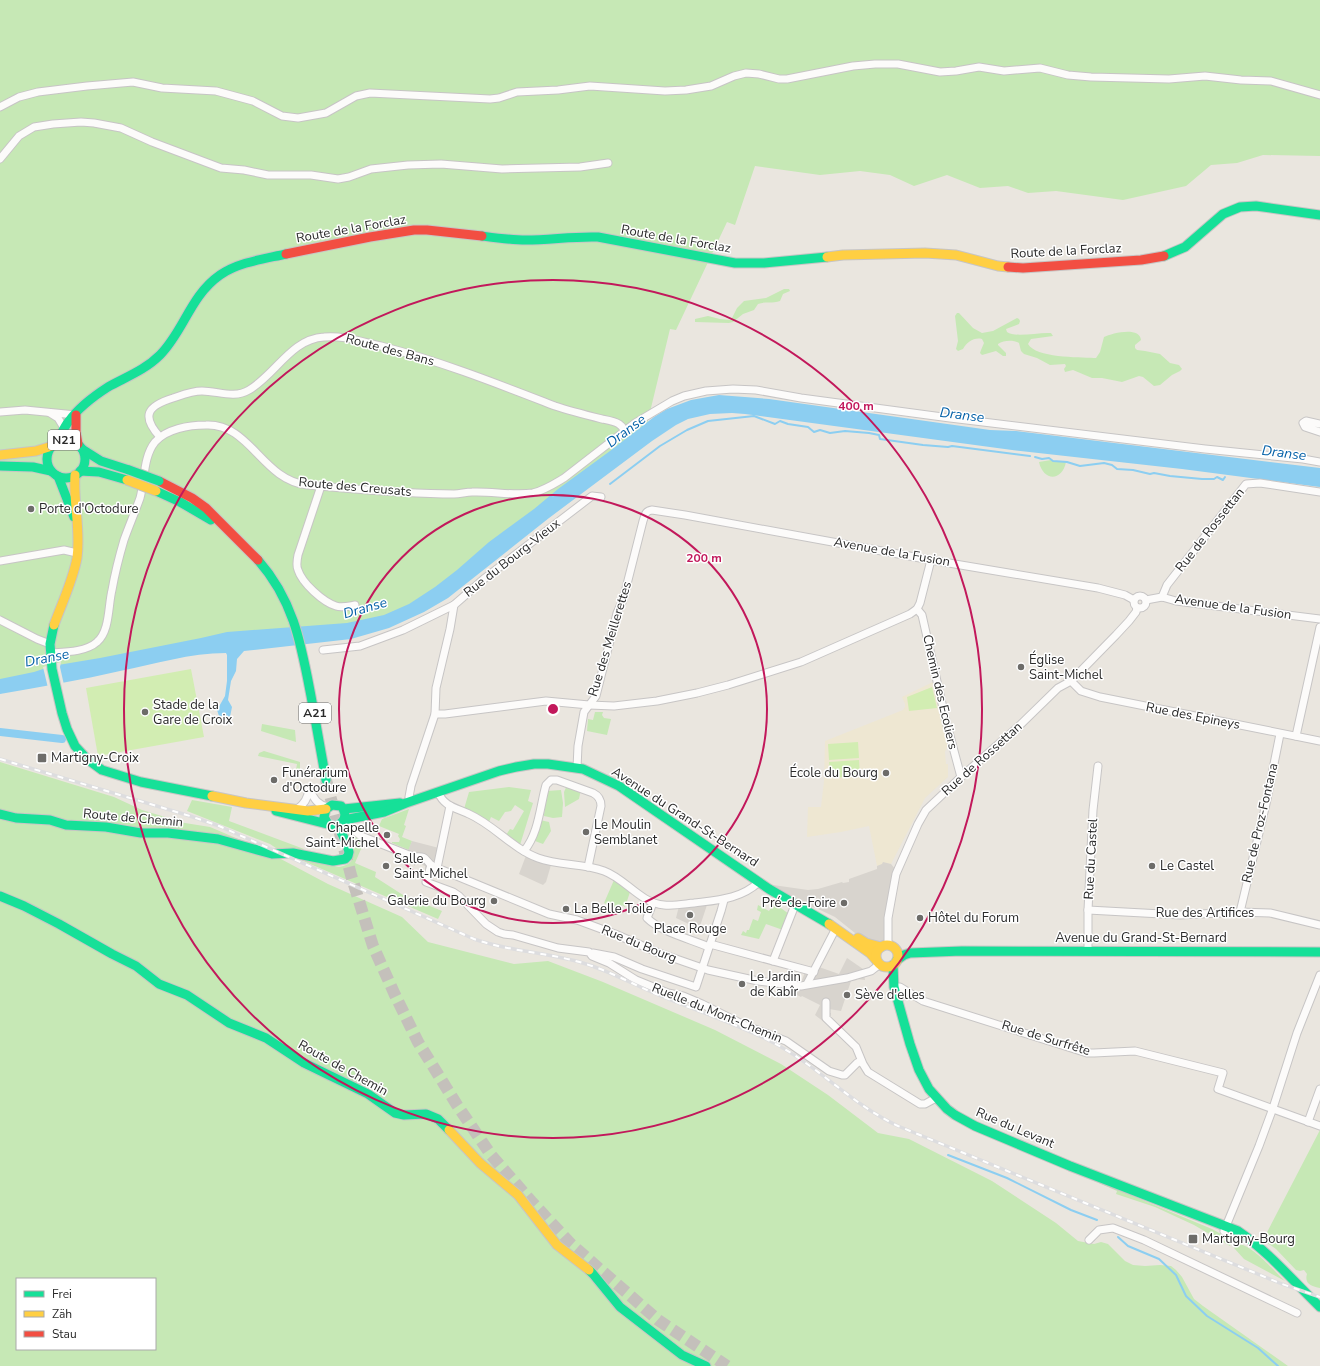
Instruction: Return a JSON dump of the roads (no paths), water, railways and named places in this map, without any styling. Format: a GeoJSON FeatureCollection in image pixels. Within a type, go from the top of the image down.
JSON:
{"type":"FeatureCollection","features":[{"type":"Feature","properties":{"kind":"main road","name":"Route de la Forclaz"},"geometry":{"type":"LineString","coordinates":[[54,444],[64,428],[87,402],[139,371],[160,355],[172,339],[198,296],[207,286],[226,271],[245,263],[258,260],[395,232],[440,230],[503,240],[520,241],[562,236],[582,236],[609,239],[719,261],[739,263],[770,262],[844,255],[919,253],[956,255],[998,266],[1023,268],[1141,260],[1166,256],[1185,248],[1223,214],[1244,206],[1320,215]]}},
{"type":"Feature","properties":{"kind":"main road"},"geometry":{"type":"LineString","coordinates":[[76,415],[76,432],[80,446]]}},
{"type":"Feature","properties":{"kind":"main road","name":"N21"},"geometry":{"type":"LineString","coordinates":[[0,455],[36,451],[63,440],[69,440],[80,446],[84,459],[83,465],[78,473],[67,478],[33,467],[0,466]]}},
{"type":"Feature","properties":{"kind":"main road","name":"N21"},"geometry":{"type":"LineString","coordinates":[[54,444],[48,452],[46,458],[48,465],[55,474]]}},
{"type":"Feature","properties":{"kind":"main road","name":"A21"},"geometry":{"type":"LineString","coordinates":[[80,446],[101,461],[159,481],[199,503],[252,553],[272,579],[284,597],[296,625],[302,646],[326,780]]}},
{"type":"Feature","properties":{"kind":"main road","name":"A21"},"geometry":{"type":"LineString","coordinates":[[78,473],[99,472],[127,480],[156,491],[180,502],[219,524],[235,536]]}},
{"type":"Feature","properties":{"kind":"main road"},"geometry":{"type":"LineString","coordinates":[[78,473],[74,488],[77,550],[72,576],[54,626],[50,644],[56,690],[67,729],[75,746],[87,759],[102,770],[141,782],[246,803],[308,811],[327,808],[336,804],[344,809],[345,814],[342,823],[333,826],[246,803]]}},
{"type":"Feature","properties":{"kind":"main road"},"geometry":{"type":"LineString","coordinates":[[55,474],[77,528]]}},
{"type":"Feature","properties":{"kind":"main road","name":"Avenue du Grand-St-Bernard"},"geometry":{"type":"LineString","coordinates":[[342,823],[379,814],[499,771],[521,766],[548,764],[588,771],[619,786],[795,905],[841,927],[866,943],[887,946],[962,950],[1320,952]]}},
{"type":"Feature","properties":{"kind":"main road","name":"Avenue du Grand-St-Bernard"},"geometry":{"type":"LineString","coordinates":[[344,809],[408,803]]}},
{"type":"Feature","properties":{"kind":"main road"},"geometry":{"type":"LineString","coordinates":[[327,808],[324,816],[328,824]]}},
{"type":"Feature","properties":{"kind":"main road","name":"Route de Chemin"},"geometry":{"type":"LineString","coordinates":[[0,814],[22,819],[50,820],[66,825],[106,827],[141,833],[161,833],[218,839],[272,854],[293,853],[333,861],[345,859],[349,852],[342,823]]}},
{"type":"Feature","properties":{"kind":"main road","name":"Route de Chemin"},"geometry":{"type":"LineString","coordinates":[[0,896],[24,906],[59,924],[138,967],[159,984],[187,995],[229,1023],[271,1041],[304,1063],[368,1094],[395,1113],[404,1115],[426,1114],[438,1119],[480,1163],[518,1195],[557,1245],[593,1274],[616,1303],[682,1355],[706,1366]]}},
{"type":"Feature","properties":{"kind":"main road","name":"Avenue du Grand-St-Bernard"},"geometry":{"type":"LineString","coordinates":[[822,919],[835,930],[870,953],[880,964]]}},
{"type":"Feature","properties":{"kind":"main road"},"geometry":{"type":"LineString","coordinates":[[887,946],[898,954],[895,962],[888,967],[880,964],[876,953],[887,946]]}},
{"type":"Feature","properties":{"kind":"main road","name":"Avenue du Grand-St-Bernard"},"geometry":{"type":"LineString","coordinates":[[895,962],[904,955],[910,953],[962,950]]}},
{"type":"Feature","properties":{"kind":"main road","name":"Rue du Levant"},"geometry":{"type":"LineString","coordinates":[[894,986],[895,962]]}},
{"type":"Feature","properties":{"kind":"main road","name":"Rue du Levant"},"geometry":{"type":"LineString","coordinates":[[880,964],[894,986],[912,1051],[919,1070],[929,1089],[936,1098],[955,1115],[975,1126],[1070,1166],[1225,1228],[1260,1248],[1272,1258],[1320,1307]]}},
{"type":"Feature","properties":{"kind":"street"},"geometry":{"type":"LineString","coordinates":[[0,107],[14,99],[38,92],[93,85],[133,82],[162,88],[216,91],[253,101],[282,116],[298,118],[326,113],[356,96],[370,93],[490,99],[499,98],[517,92],[558,90],[590,86],[672,90],[708,87],[734,76],[746,73],[787,79],[853,66],[886,64],[907,66],[937,72],[956,71],[979,67],[1004,71],[1040,68],[1068,75],[1091,77],[1169,79],[1205,76],[1240,80],[1271,81],[1320,95]]}},
{"type":"Feature","properties":{"kind":"street"},"geometry":{"type":"LineString","coordinates":[[0,159],[19,136],[34,127],[81,122],[121,128],[152,142],[221,168],[244,170],[268,175],[308,175],[338,179],[349,177],[371,169],[408,165],[437,164],[495,170],[580,167],[608,163]]}},
{"type":"Feature","properties":{"kind":"street","name":"Route des Bans"},"geometry":{"type":"LineString","coordinates":[[160,437],[149,422],[151,409],[155,405],[168,399],[196,392],[233,395],[247,391],[260,383],[297,347],[316,338],[329,336],[360,341],[437,362],[565,409],[618,424],[625,431]]}},
{"type":"Feature","properties":{"kind":"street","name":"Route des Creusats"},"geometry":{"type":"LineString","coordinates":[[160,437],[184,427],[206,424],[219,426],[242,439],[274,471],[284,478],[301,484],[448,494],[471,492],[515,494],[533,493],[545,489],[564,478],[625,431],[652,412],[676,399],[706,391],[733,389],[756,390],[801,398],[950,418],[1320,462]]}},
{"type":"Feature","properties":{"kind":"street"},"geometry":{"type":"LineString","coordinates":[[0,412],[27,410],[76,415]]}},
{"type":"Feature","properties":{"kind":"street"},"geometry":{"type":"LineString","coordinates":[[48,412],[58,418],[64,428]]}},
{"type":"Feature","properties":{"kind":"street"},"geometry":{"type":"LineString","coordinates":[[1320,424],[1306,421],[1303,422],[1305,427],[1320,432]]}},
{"type":"Feature","properties":{"kind":"street"},"geometry":{"type":"LineString","coordinates":[[51,658],[89,647],[97,642],[103,634],[118,562],[140,496],[148,459],[152,448],[160,437]]}},
{"type":"Feature","properties":{"kind":"street","name":"Rue de Rossettan"},"geometry":{"type":"LineString","coordinates":[[1162,597],[1167,585],[1246,484],[1260,483],[1320,492]]}},
{"type":"Feature","properties":{"kind":"street"},"geometry":{"type":"LineString","coordinates":[[321,486],[299,550],[298,570],[304,581],[327,601],[336,606],[345,607],[355,605]]}},
{"type":"Feature","properties":{"kind":"street","name":"Rue du Bourg-Vieux"},"geometry":{"type":"LineString","coordinates":[[408,803],[411,786],[435,714],[436,688],[454,605],[485,578],[592,496],[601,497]]}},
{"type":"Feature","properties":{"kind":"street","name":"Avenue de la Fusion"},"geometry":{"type":"LineString","coordinates":[[648,511],[652,510],[685,515],[931,560],[1098,588],[1125,595],[1134,600],[1139,596],[1144,597],[1146,600],[1162,597],[1176,601],[1320,619]]}},
{"type":"Feature","properties":{"kind":"street","name":"Rue des Meillerettes"},"geometry":{"type":"LineString","coordinates":[[577,768],[578,746],[584,712],[596,696],[645,513],[648,511]]}},
{"type":"Feature","properties":{"kind":"street"},"geometry":{"type":"LineString","coordinates":[[0,561],[64,550],[77,550]]}},
{"type":"Feature","properties":{"kind":"street"},"geometry":{"type":"LineString","coordinates":[[435,714],[546,701],[614,706],[657,701],[728,685],[802,662],[910,614],[917,609],[931,560]]}},
{"type":"Feature","properties":{"kind":"street"},"geometry":{"type":"LineString","coordinates":[[1134,600],[1134,606],[1141,609],[1146,604],[1146,600]]}},
{"type":"Feature","properties":{"kind":"street"},"geometry":{"type":"LineString","coordinates":[[323,650],[360,646],[403,630],[454,605]]}},
{"type":"Feature","properties":{"kind":"street","name":"Rue de Rossettan"},"geometry":{"type":"LineString","coordinates":[[887,946],[888,918],[897,869],[926,810],[1018,727],[1058,688],[1071,681],[1129,621],[1136,612],[1137,608]]}},
{"type":"Feature","properties":{"kind":"street","name":"Chemin des Ecoliers"},"geometry":{"type":"LineString","coordinates":[[917,609],[922,615],[946,721],[961,777]]}},
{"type":"Feature","properties":{"kind":"street"},"geometry":{"type":"LineString","coordinates":[[0,620],[32,637],[50,644]]}},
{"type":"Feature","properties":{"kind":"street"},"geometry":{"type":"LineString","coordinates":[[1296,736],[1320,627]]}},
{"type":"Feature","properties":{"kind":"street","name":"Rue des Epineys"},"geometry":{"type":"LineString","coordinates":[[1071,681],[1081,691],[1100,697],[1320,741]]}},
{"type":"Feature","properties":{"kind":"street","name":"Rue de Proz-Fontana"},"geometry":{"type":"LineString","coordinates":[[1240,912],[1266,804],[1280,734]]}},
{"type":"Feature","properties":{"kind":"street","name":"Rue du Castel"},"geometry":{"type":"LineString","coordinates":[[1088,951],[1088,910],[1093,810],[1098,766]]}},
{"type":"Feature","properties":{"kind":"street"},"geometry":{"type":"LineString","coordinates":[[524,851],[530,843],[546,785],[553,779],[593,793],[600,800],[601,806],[588,867]]}},
{"type":"Feature","properties":{"kind":"street"},"geometry":{"type":"LineString","coordinates":[[297,809],[302,806],[308,798],[309,789],[318,803],[327,808]]}},
{"type":"Feature","properties":{"kind":"street"},"geometry":{"type":"LineString","coordinates":[[438,792],[440,799],[450,806],[470,814],[480,820],[529,854],[542,860],[603,870],[617,877],[642,897],[653,903],[678,905],[724,900],[746,892],[759,882]]}},
{"type":"Feature","properties":{"kind":"street"},"geometry":{"type":"LineString","coordinates":[[434,866],[450,806]]}},
{"type":"Feature","properties":{"kind":"street","name":"Rue du Bourg"},"geometry":{"type":"LineString","coordinates":[[342,823],[361,836],[414,857],[421,856],[427,859],[434,866],[549,914],[577,920],[659,953],[702,968],[758,981],[797,986],[847,978],[871,971],[880,964]]}},
{"type":"Feature","properties":{"kind":"street","name":"Ruelle du Mont-Chemin"},"geometry":{"type":"LineString","coordinates":[[434,866],[426,882],[453,892],[462,899],[486,924],[498,932],[558,948],[614,957],[642,969],[696,987],[702,968]]}},
{"type":"Feature","properties":{"kind":"street"},"geometry":{"type":"LineString","coordinates":[[702,968],[724,900]]}},
{"type":"Feature","properties":{"kind":"street"},"geometry":{"type":"LineString","coordinates":[[653,903],[646,918],[650,922],[667,930],[709,946],[814,972]]}},
{"type":"Feature","properties":{"kind":"street"},"geometry":{"type":"LineString","coordinates":[[773,961],[795,905]]}},
{"type":"Feature","properties":{"kind":"street","name":"Rue des Artifices"},"geometry":{"type":"LineString","coordinates":[[1088,910],[1180,915],[1240,912],[1270,913],[1320,925]]}},
{"type":"Feature","properties":{"kind":"street"},"geometry":{"type":"LineString","coordinates":[[807,984],[835,930]]}},
{"type":"Feature","properties":{"kind":"street","name":"Ruelle du Mont-Chemin"},"geometry":{"type":"LineString","coordinates":[[589,952],[592,956],[636,980],[668,993],[689,999],[744,1025],[786,1041],[829,1071],[845,1075],[857,1063],[861,1062]]}},
{"type":"Feature","properties":{"kind":"street"},"geometry":{"type":"LineString","coordinates":[[1225,1228],[1273,1108],[1298,1033],[1320,975]]}},
{"type":"Feature","properties":{"kind":"street","name":"Rue de Surfrête"},"geometry":{"type":"LineString","coordinates":[[894,986],[900,986],[923,1000],[1087,1052],[1135,1051],[1223,1073],[1218,1089],[1273,1108]]}},
{"type":"Feature","properties":{"kind":"street"},"geometry":{"type":"LineString","coordinates":[[826,1002],[826,1018],[856,1047],[861,1062],[868,1072],[920,1104],[926,1104],[936,1098]]}},
{"type":"Feature","properties":{"kind":"street"},"geometry":{"type":"LineString","coordinates":[[1308,1122],[1320,1089]]}},
{"type":"Feature","properties":{"kind":"street"},"geometry":{"type":"LineString","coordinates":[[1273,1108],[1320,1126]]}},
{"type":"Feature","properties":{"kind":"street"},"geometry":{"type":"LineString","coordinates":[[1089,1240],[1099,1230],[1113,1228],[1170,1251],[1297,1313]]}},
{"type":"Feature","properties":{"kind":"water","name":"Dranse"},"geometry":{"type":"Polygon","coordinates":[[[719,395],[769,399],[990,430],[1016,431],[1320,468],[1320,487],[1182,469],[1012,450],[745,414],[710,414],[688,419],[652,441],[549,518],[448,598],[424,612],[389,628],[351,639],[244,651],[237,659],[236,671],[231,681],[228,700],[232,707],[230,717],[219,716],[217,710],[225,696],[227,681],[226,653],[213,653],[173,659],[0,694],[0,679],[34,672],[52,666],[100,658],[227,632],[347,623],[384,615],[409,604],[435,587],[489,542],[654,417],[667,409],[691,400],[719,395]]]}},
{"type":"Feature","properties":{"kind":"waterway"},"geometry":{"type":"LineString","coordinates":[[610,484],[660,446],[687,430],[708,421],[754,416],[775,424],[780,421],[788,424],[808,427],[814,432],[820,430],[830,433],[845,431],[869,433],[879,435],[880,439],[1030,456]]}},
{"type":"Feature","properties":{"kind":"waterway"},"geometry":{"type":"LineString","coordinates":[[1035,457],[1042,459],[1049,458],[1053,461],[1067,462],[1080,466],[1104,463],[1112,465],[1117,469],[1133,470],[1150,474],[1154,473],[1202,479],[1214,479],[1217,477],[1223,480],[1225,477]]}},
{"type":"Feature","properties":{"kind":"waterway"},"geometry":{"type":"LineString","coordinates":[[0,732],[62,739]]}},
{"type":"Feature","properties":{"kind":"waterway"},"geometry":{"type":"LineString","coordinates":[[948,1155],[1007,1178],[1071,1210],[1097,1220]]}},
{"type":"Feature","properties":{"kind":"waterway"},"geometry":{"type":"LineString","coordinates":[[1118,1237],[1128,1246],[1159,1259],[1176,1275],[1186,1296],[1207,1316],[1258,1348],[1278,1366]]}},
{"type":"Feature","properties":{"kind":"tunnel"},"geometry":{"type":"LineString","coordinates":[[326,780],[351,875],[373,946],[418,1042],[457,1105],[491,1155],[571,1244],[658,1320],[727,1366]]}},
{"type":"Feature","properties":{"kind":"railway"},"geometry":{"type":"LineString","coordinates":[[0,759],[219,826],[474,939],[501,947],[572,960],[605,971],[770,1041],[803,1061],[865,1107],[898,1126],[1282,1284],[1320,1297]]}},
{"type":"Feature","properties":{"kind":"place","name":"Porte d'Octodure"},"geometry":{"type":"Point","coordinates":[31,509]}},
{"type":"Feature","properties":{"kind":"place","name":"Église Saint-Michel"},"geometry":{"type":"Point","coordinates":[1021,667]}},
{"type":"Feature","properties":{"kind":"place","name":"Stade de la Gare de Croix"},"geometry":{"type":"Point","coordinates":[145,712]}},
{"type":"Feature","properties":{"kind":"place","name":"Martigny-Croix"},"geometry":{"type":"Point","coordinates":[42,758]}},
{"type":"Feature","properties":{"kind":"place","name":"École du Bourg"},"geometry":{"type":"Point","coordinates":[886,773]}},
{"type":"Feature","properties":{"kind":"place","name":"Funérarium d'Octodure"},"geometry":{"type":"Point","coordinates":[274,780]}},
{"type":"Feature","properties":{"kind":"place","name":"Le Moulin Semblanet"},"geometry":{"type":"Point","coordinates":[586,832]}},
{"type":"Feature","properties":{"kind":"place","name":"Chapelle Saint-Michel"},"geometry":{"type":"Point","coordinates":[387,835]}},
{"type":"Feature","properties":{"kind":"place","name":"Salle Saint-Michel"},"geometry":{"type":"Point","coordinates":[386,866]}},
{"type":"Feature","properties":{"kind":"place","name":"Le Castel"},"geometry":{"type":"Point","coordinates":[1152,866]}},
{"type":"Feature","properties":{"kind":"place","name":"Galerie du Bourg"},"geometry":{"type":"Point","coordinates":[494,901]}},
{"type":"Feature","properties":{"kind":"place","name":"Pré-de-Foire"},"geometry":{"type":"Point","coordinates":[844,903]}},
{"type":"Feature","properties":{"kind":"place","name":"La Belle Toile"},"geometry":{"type":"Point","coordinates":[566,909]}},
{"type":"Feature","properties":{"kind":"place","name":"Place Rouge"},"geometry":{"type":"Point","coordinates":[690,915]}},
{"type":"Feature","properties":{"kind":"place","name":"Hôtel du Forum"},"geometry":{"type":"Point","coordinates":[920,918]}},
{"type":"Feature","properties":{"kind":"place","name":"Le Jardin de Kabîr"},"geometry":{"type":"Point","coordinates":[742,984]}},
{"type":"Feature","properties":{"kind":"place","name":"Sève d'elles"},"geometry":{"type":"Point","coordinates":[847,995]}},
{"type":"Feature","properties":{"kind":"place","name":"Martigny-Bourg"},"geometry":{"type":"Point","coordinates":[1193,1239]}}]}
